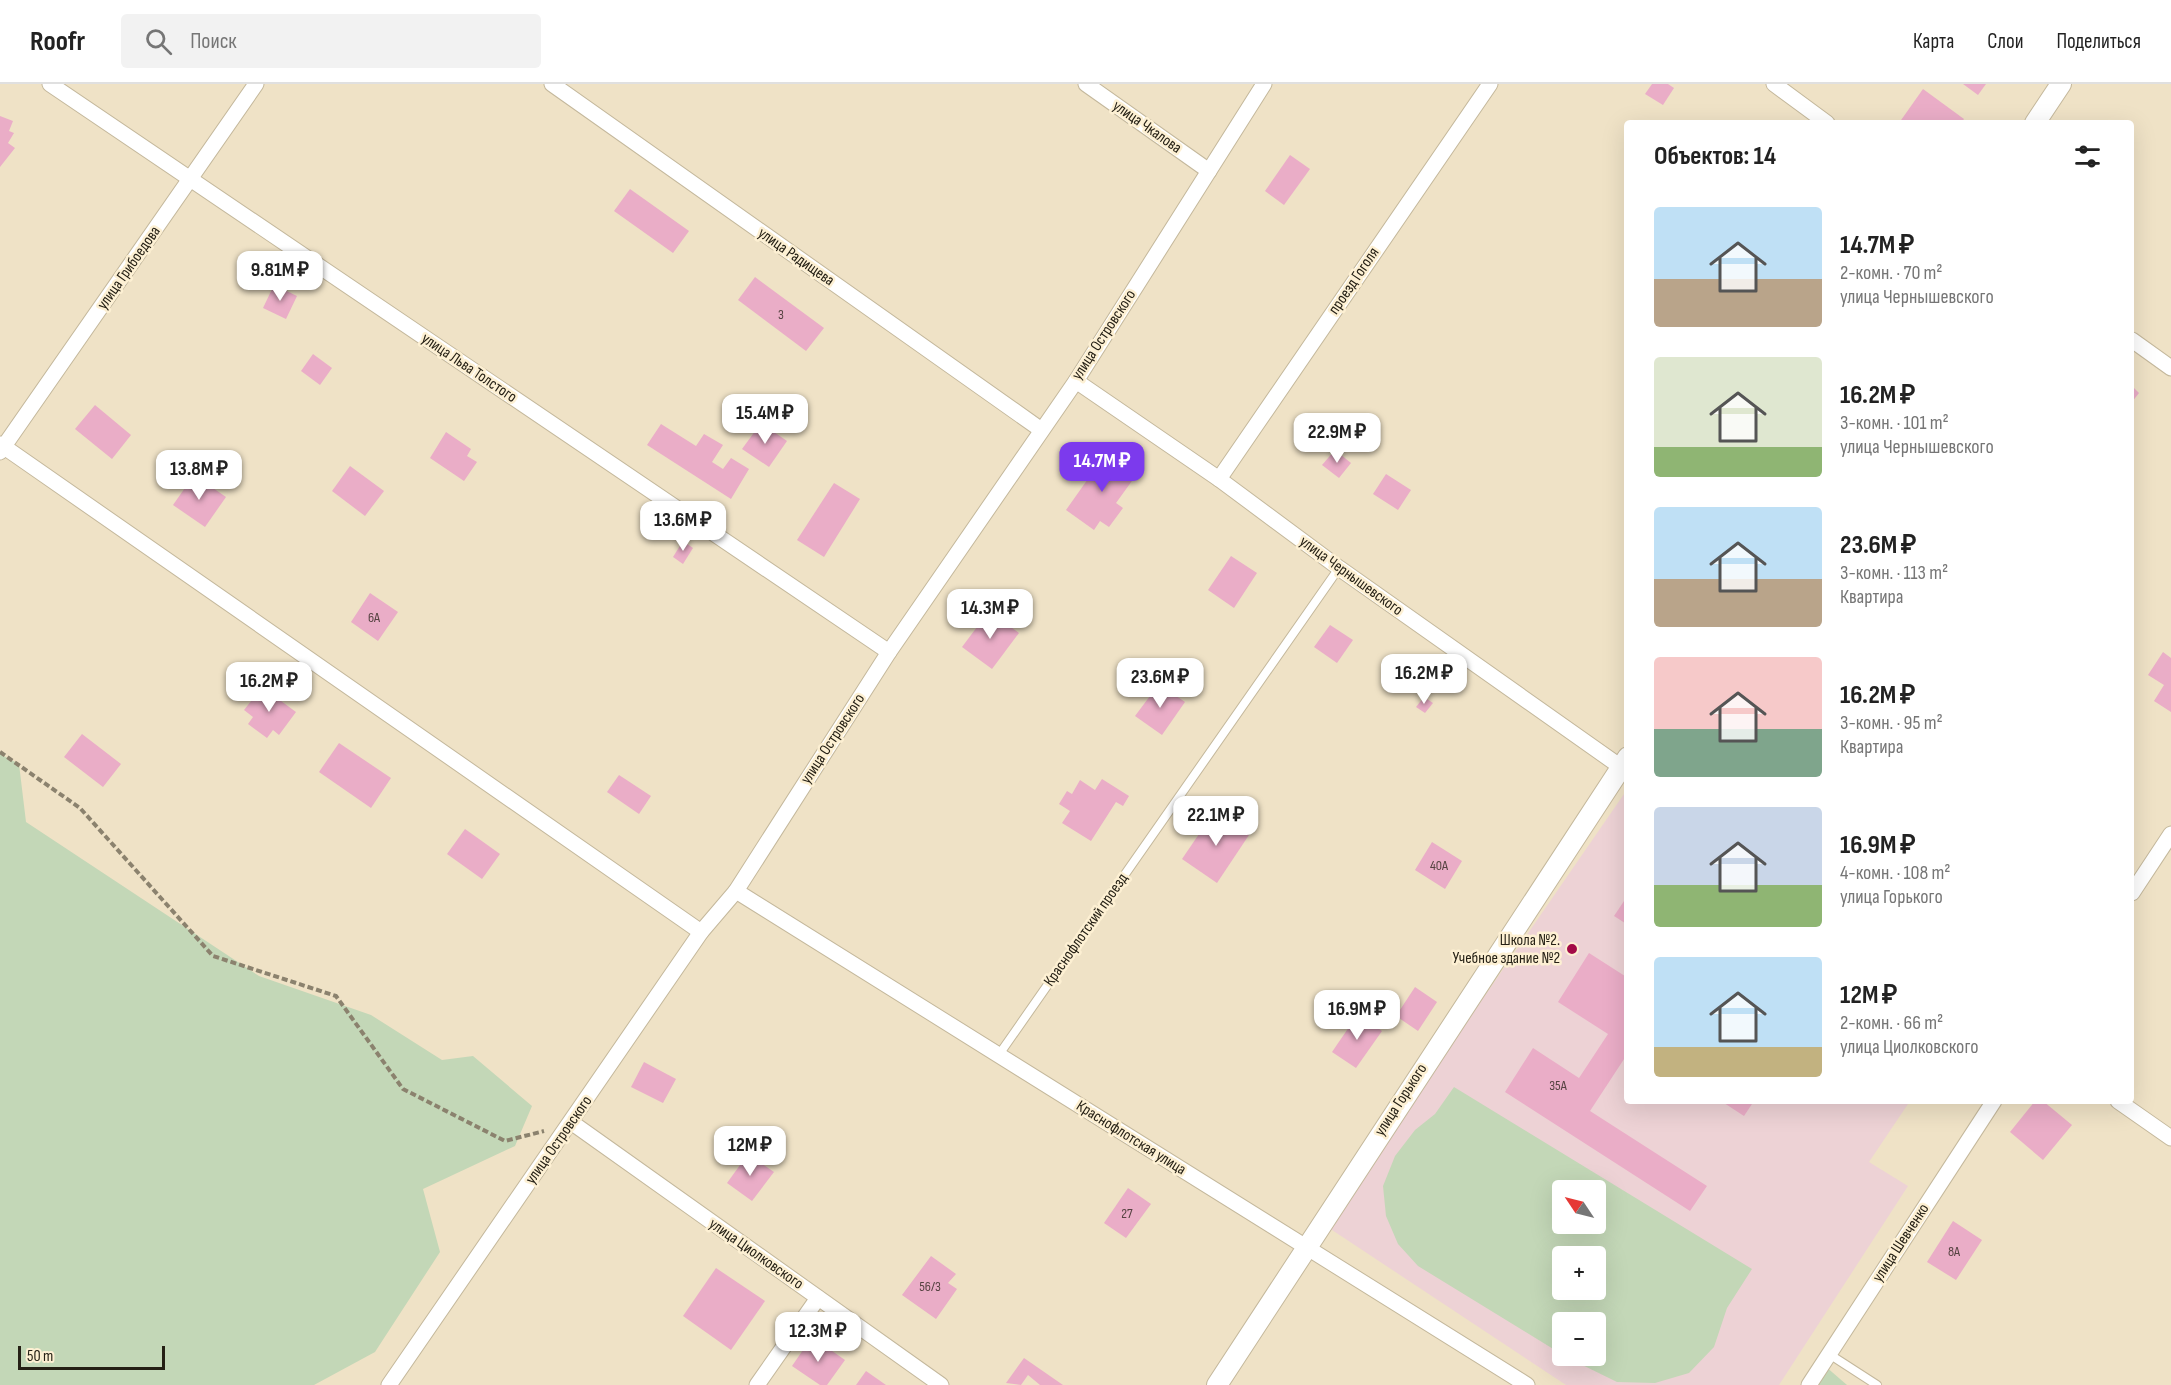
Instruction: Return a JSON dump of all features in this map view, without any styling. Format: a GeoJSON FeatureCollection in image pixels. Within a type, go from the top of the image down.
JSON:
{"type":"FeatureCollection","features":[{"type":"Feature","properties":{"kind":"street","name":"улица Льва Толстого"},"geometry":{"type":"LineString","coordinates":[[50,84],[889,652]]}},
{"type":"Feature","properties":{"kind":"street","name":"улица Грибоедова"},"geometry":{"type":"LineString","coordinates":[[1,447],[256,84]]}},
{"type":"Feature","properties":{"kind":"street","name":"улица Радищева"},"geometry":{"type":"LineString","coordinates":[[552,84],[1040,429]]}},
{"type":"Feature","properties":{"kind":"street","name":"улица Чкалова"},"geometry":{"type":"LineString","coordinates":[[1086,84],[1209,171]]}},
{"type":"Feature","properties":{"kind":"street","name":"улица Островского"},"geometry":{"type":"LineString","coordinates":[[389,1385],[701,932],[736,891],[889,652],[1040,429],[1076,381],[1264,84]]}},
{"type":"Feature","properties":{"kind":"street","name":"проезд Гоголя"},"geometry":{"type":"LineString","coordinates":[[1219,480],[1490,84]]}},
{"type":"Feature","properties":{"kind":"street"},"geometry":{"type":"LineString","coordinates":[[1774,84],[1823,120]]}},
{"type":"Feature","properties":{"kind":"street"},"geometry":{"type":"LineString","coordinates":[[2037,120],[2061,84]]}},
{"type":"Feature","properties":{"kind":"street"},"geometry":{"type":"LineString","coordinates":[[2134,341],[2171,368]]}},
{"type":"Feature","properties":{"kind":"street","name":"улица Чернышевского"},"geometry":{"type":"LineString","coordinates":[[1076,381],[1219,480],[1339,568],[1624,764]]}},
{"type":"Feature","properties":{"kind":"street"},"geometry":{"type":"LineString","coordinates":[[1,447],[701,932]]}},
{"type":"Feature","properties":{"kind":"street","name":"улица Горького"},"geometry":{"type":"LineString","coordinates":[[1217,1385],[1306,1246],[1624,767]]}},
{"type":"Feature","properties":{"kind":"street"},"geometry":{"type":"LineString","coordinates":[[2134,890],[2171,834]]}},
{"type":"Feature","properties":{"kind":"street","name":"Краснофлотская улица"},"geometry":{"type":"LineString","coordinates":[[736,891],[1527,1385]]}},
{"type":"Feature","properties":{"kind":"street","name":"улица Шевченко"},"geometry":{"type":"LineString","coordinates":[[1809,1385],[1992,1104]]}},
{"type":"Feature","properties":{"kind":"street"},"geometry":{"type":"LineString","coordinates":[[2122,1104],[2171,1138]]}},
{"type":"Feature","properties":{"kind":"street","name":"улица Циолковского"},"geometry":{"type":"LineString","coordinates":[[571,1122],[941,1385]]}},
{"type":"Feature","properties":{"kind":"street"},"geometry":{"type":"LineString","coordinates":[[757,1385],[818,1298]]}},
{"type":"Feature","properties":{"kind":"lane","name":"Краснофлотский проезд"},"geometry":{"type":"LineString","coordinates":[[998,1056],[1339,568]]}},
{"type":"Feature","properties":{"kind":"lane"},"geometry":{"type":"LineString","coordinates":[[1829,1354],[1877,1385]]}},
{"type":"Feature","properties":{"kind":"path"},"geometry":{"type":"LineString","coordinates":[[0,752],[80,808],[213,956],[336,996],[403,1089],[505,1141],[545,1131],[559,1140]]}},
{"type":"Feature","properties":{"kind":"shaded area","name":"Школа №2. Учебное здание №2"},"geometry":{"type":"Polygon","coordinates":[[[1624,794],[1624,1104],[1908,1104],[1869,1162],[1908,1186],[1779,1385],[1566,1385],[1326,1226],[1624,794]]]}},
{"type":"Feature","properties":{"kind":"green space"},"geometry":{"type":"Polygon","coordinates":[[[0,754],[19,764],[26,822],[259,976],[371,1015],[442,1060],[473,1056],[532,1106],[515,1146],[423,1189],[440,1252],[375,1352],[314,1385],[0,1385],[0,754]]]}},
{"type":"Feature","properties":{"kind":"green space"},"geometry":{"type":"Polygon","coordinates":[[[1454,1087],[1752,1269],[1727,1308],[1714,1347],[1689,1373],[1655,1383],[1617,1382],[1584,1366],[1606,1366],[1606,1312],[1552,1312],[1552,1348],[1418,1266],[1398,1244],[1386,1216],[1383,1186],[1395,1156],[1415,1130],[1435,1114],[1454,1087]]]}},
{"type":"Feature","properties":{"kind":"green space"},"geometry":{"type":"Polygon","coordinates":[[[1825,1366],[1847,1385],[1813,1385],[1825,1366]]]}},
{"type":"Feature","properties":{"kind":"building"},"geometry":{"type":"Polygon","coordinates":[[[1652,84],[1668,84],[1674,88],[1663,105],[1645,94],[1652,84]]]}},
{"type":"Feature","properties":{"kind":"building"},"geometry":{"type":"Polygon","coordinates":[[[1963,84],[1986,84],[1978,95],[1963,84]]]}},
{"type":"Feature","properties":{"kind":"building"},"geometry":{"type":"Polygon","coordinates":[[[1923,89],[1964,119],[1963,120],[1901,120],[1923,89]]]}},
{"type":"Feature","properties":{"kind":"building"},"geometry":{"type":"Polygon","coordinates":[[[0,116],[13,121],[9,131],[14,133],[8,143],[15,148],[0,167],[0,116]]]}},
{"type":"Feature","properties":{"kind":"building"},"geometry":{"type":"Polygon","coordinates":[[[1290,155],[1310,169],[1284,205],[1265,191],[1290,155]]]}},
{"type":"Feature","properties":{"kind":"building"},"geometry":{"type":"Polygon","coordinates":[[[630,189],[689,231],[673,253],[614,211],[630,189]]]}},
{"type":"Feature","properties":{"kind":"building"},"geometry":{"type":"Polygon","coordinates":[[[755,277],[824,328],[806,351],[738,300],[755,277]]]}},
{"type":"Feature","properties":{"kind":"building"},"geometry":{"type":"Polygon","coordinates":[[[274,285],[297,296],[286,319],[263,308],[274,285]]]}},
{"type":"Feature","properties":{"kind":"building"},"geometry":{"type":"Polygon","coordinates":[[[313,354],[332,368],[320,385],[301,371],[313,354]]]}},
{"type":"Feature","properties":{"kind":"building"},"geometry":{"type":"Polygon","coordinates":[[[2134,388],[2139,393],[2134,399],[2134,388]]]}},
{"type":"Feature","properties":{"kind":"building"},"geometry":{"type":"Polygon","coordinates":[[[95,405],[131,435],[112,459],[75,429],[95,405]]]}},
{"type":"Feature","properties":{"kind":"building"},"geometry":{"type":"Polygon","coordinates":[[[761,423],[787,441],[769,467],[742,449],[761,423]]]}},
{"type":"Feature","properties":{"kind":"building"},"geometry":{"type":"Polygon","coordinates":[[[661,424],[696,446],[704,434],[723,445],[712,462],[723,469],[731,458],[749,469],[731,499],[647,445],[661,424]]]}},
{"type":"Feature","properties":{"kind":"building"},"geometry":{"type":"Polygon","coordinates":[[[446,432],[471,449],[467,456],[477,462],[464,481],[430,458],[446,432]]]}},
{"type":"Feature","properties":{"kind":"building"},"geometry":{"type":"Polygon","coordinates":[[[1335,450],[1351,463],[1339,478],[1322,465],[1335,450]]]}},
{"type":"Feature","properties":{"kind":"building"},"geometry":{"type":"Polygon","coordinates":[[[1107,452],[1137,474],[1116,503],[1123,508],[1109,527],[1100,521],[1094,530],[1066,510],[1107,452]]]}},
{"type":"Feature","properties":{"kind":"building"},"geometry":{"type":"Polygon","coordinates":[[[350,466],[384,491],[365,516],[332,491],[350,466]]]}},
{"type":"Feature","properties":{"kind":"building"},"geometry":{"type":"Polygon","coordinates":[[[1386,474],[1411,490],[1398,510],[1373,494],[1386,474]]]}},
{"type":"Feature","properties":{"kind":"building"},"geometry":{"type":"Polygon","coordinates":[[[194,475],[226,497],[205,527],[173,505],[194,475]]]}},
{"type":"Feature","properties":{"kind":"building"},"geometry":{"type":"Polygon","coordinates":[[[834,483],[860,499],[824,557],[797,540],[834,483]]]}},
{"type":"Feature","properties":{"kind":"building"},"geometry":{"type":"Polygon","coordinates":[[[683,541],[693,548],[683,564],[673,557],[683,541]]]}},
{"type":"Feature","properties":{"kind":"building"},"geometry":{"type":"Polygon","coordinates":[[[1231,556],[1257,573],[1234,608],[1208,590],[1231,556]]]}},
{"type":"Feature","properties":{"kind":"building"},"geometry":{"type":"Polygon","coordinates":[[[370,593],[398,612],[378,641],[351,622],[370,593]]]}},
{"type":"Feature","properties":{"kind":"building"},"geometry":{"type":"Polygon","coordinates":[[[989,611],[1019,633],[992,669],[962,647],[989,611]]]}},
{"type":"Feature","properties":{"kind":"building"},"geometry":{"type":"Polygon","coordinates":[[[1330,625],[1353,640],[1337,663],[1314,647],[1330,625]]]}},
{"type":"Feature","properties":{"kind":"building"},"geometry":{"type":"Polygon","coordinates":[[[2163,652],[2171,658],[2171,712],[2154,701],[2164,685],[2148,675],[2163,652]]]}},
{"type":"Feature","properties":{"kind":"building"},"geometry":{"type":"Polygon","coordinates":[[[1159,684],[1185,702],[1162,735],[1135,716],[1159,684]]]}},
{"type":"Feature","properties":{"kind":"building"},"geometry":{"type":"Polygon","coordinates":[[[262,687],[296,712],[279,735],[273,730],[267,738],[248,724],[253,717],[244,710],[262,687]]]}},
{"type":"Feature","properties":{"kind":"building"},"geometry":{"type":"Polygon","coordinates":[[[1424,697],[1433,703],[1425,713],[1416,707],[1424,697]]]}},
{"type":"Feature","properties":{"kind":"building"},"geometry":{"type":"Polygon","coordinates":[[[82,734],[121,764],[103,787],[64,757],[82,734]]]}},
{"type":"Feature","properties":{"kind":"building"},"geometry":{"type":"Polygon","coordinates":[[[339,743],[391,778],[371,808],[319,772],[339,743]]]}},
{"type":"Feature","properties":{"kind":"building"},"geometry":{"type":"Polygon","coordinates":[[[619,775],[651,796],[639,814],[607,792],[619,775]]]}},
{"type":"Feature","properties":{"kind":"building"},"geometry":{"type":"Polygon","coordinates":[[[1102,779],[1129,796],[1123,806],[1116,802],[1091,841],[1062,823],[1070,811],[1059,804],[1067,791],[1072,794],[1080,780],[1095,790],[1102,779]]]}},
{"type":"Feature","properties":{"kind":"building"},"geometry":{"type":"Polygon","coordinates":[[[1214,812],[1249,835],[1217,883],[1182,859],[1214,812]]]}},
{"type":"Feature","properties":{"kind":"building"},"geometry":{"type":"Polygon","coordinates":[[[465,829],[500,854],[482,879],[447,854],[465,829]]]}},
{"type":"Feature","properties":{"kind":"building"},"geometry":{"type":"Polygon","coordinates":[[[1432,842],[1462,861],[1445,889],[1415,870],[1432,842]]]}},
{"type":"Feature","properties":{"kind":"building"},"geometry":{"type":"Polygon","coordinates":[[[1624,901],[1624,922],[1614,916],[1624,901]]]}},
{"type":"Feature","properties":{"kind":"building"},"geometry":{"type":"Polygon","coordinates":[[[1589,953],[1624,975],[1624,1059],[1590,1111],[1707,1186],[1690,1211],[1505,1092],[1533,1048],[1579,1078],[1608,1034],[1558,1002],[1589,953]]]}},
{"type":"Feature","properties":{"kind":"building"},"geometry":{"type":"Polygon","coordinates":[[[1415,987],[1437,1002],[1418,1031],[1396,1016],[1415,987]]]}},
{"type":"Feature","properties":{"kind":"building"},"geometry":{"type":"Polygon","coordinates":[[[1358,1014],[1382,1031],[1356,1068],[1332,1052],[1358,1014]]]}},
{"type":"Feature","properties":{"kind":"building"},"geometry":{"type":"Polygon","coordinates":[[[644,1062],[676,1079],[663,1103],[631,1087],[644,1062]]]}},
{"type":"Feature","properties":{"kind":"building"},"geometry":{"type":"Polygon","coordinates":[[[1726,1104],[1752,1104],[1744,1116],[1726,1104]]]}},
{"type":"Feature","properties":{"kind":"building"},"geometry":{"type":"Polygon","coordinates":[[[2033,1104],[2047,1104],[2072,1125],[2043,1160],[2010,1132],[2033,1104]]]}},
{"type":"Feature","properties":{"kind":"building"},"geometry":{"type":"Polygon","coordinates":[[[748,1154],[774,1172],[752,1201],[727,1183],[748,1154]]]}},
{"type":"Feature","properties":{"kind":"building"},"geometry":{"type":"Polygon","coordinates":[[[1128,1188],[1151,1204],[1126,1238],[1104,1223],[1128,1188]]]}},
{"type":"Feature","properties":{"kind":"building"},"geometry":{"type":"Polygon","coordinates":[[[1953,1221],[1982,1240],[1956,1280],[1927,1262],[1953,1221]]]}},
{"type":"Feature","properties":{"kind":"building"},"geometry":{"type":"Polygon","coordinates":[[[931,1256],[956,1274],[948,1283],[957,1289],[936,1319],[902,1295],[931,1256]]]}},
{"type":"Feature","properties":{"kind":"building"},"geometry":{"type":"Polygon","coordinates":[[[716,1268],[765,1301],[731,1350],[683,1316],[716,1268]]]}},
{"type":"Feature","properties":{"kind":"building"},"geometry":{"type":"Polygon","coordinates":[[[812,1337],[845,1360],[827,1385],[820,1385],[792,1366],[812,1337]]]}},
{"type":"Feature","properties":{"kind":"building"},"geometry":{"type":"Polygon","coordinates":[[[1024,1358],[1063,1385],[1040,1385],[1028,1375],[1021,1385],[1006,1383],[1024,1358]]]}},
{"type":"Feature","properties":{"kind":"building"},"geometry":{"type":"Polygon","coordinates":[[[866,1371],[886,1385],[856,1385],[866,1371]]]}},
{"type":"Feature","properties":{"kind":"place","name":"Школа №2. Учебное здание №2"},"geometry":{"type":"Point","coordinates":[1572,949]}}]}
